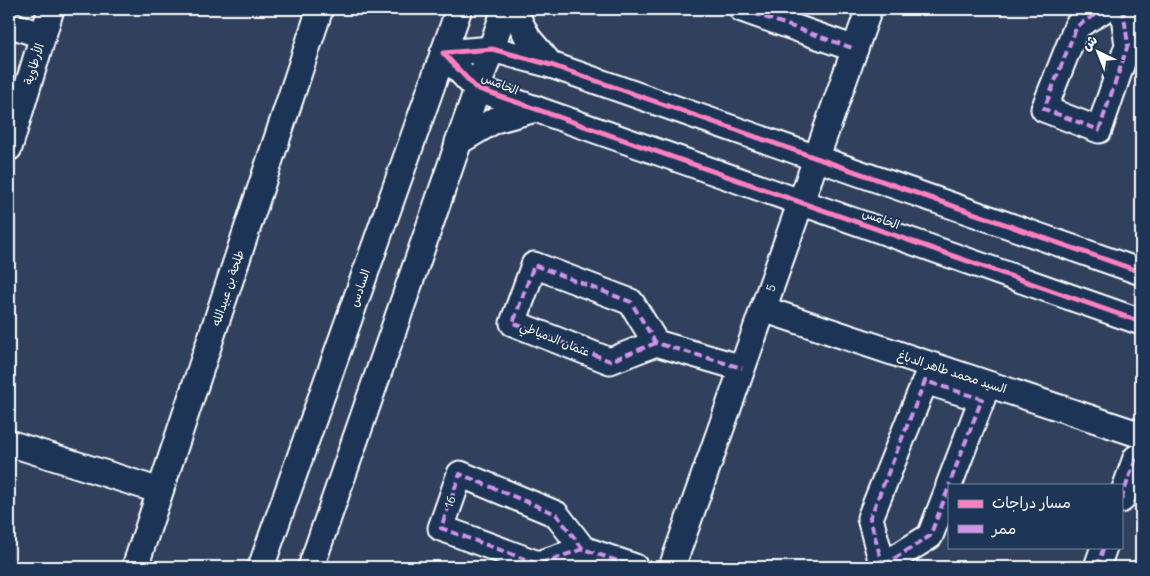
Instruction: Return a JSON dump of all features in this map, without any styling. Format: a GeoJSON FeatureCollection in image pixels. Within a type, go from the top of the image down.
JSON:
{"type":"FeatureCollection","features":[{"type":"Feature","properties":{"kind":"street","name":"الأرطاوية"},"geometry":{"type":"LineString","coordinates":[[9,148],[52,9]]}},
{"type":"Feature","properties":{"kind":"street","name":"طلحة بن عبيدالله"},"geometry":{"type":"LineString","coordinates":[[135,567],[320,9]]}},
{"type":"Feature","properties":{"kind":"street"},"geometry":{"type":"LineString","coordinates":[[311,567],[505,9]]}},
{"type":"Feature","properties":{"kind":"street"},"geometry":{"type":"LineString","coordinates":[[513,9],[528,38],[551,65]]}},
{"type":"Feature","properties":{"kind":"street"},"geometry":{"type":"LineString","coordinates":[[742,9],[769,14],[855,49]]}},
{"type":"Feature","properties":{"kind":"street","name":"5"},"geometry":{"type":"LineString","coordinates":[[672,567],[869,9]]}},
{"type":"Feature","properties":{"kind":"street"},"geometry":{"type":"LineString","coordinates":[[1105,9],[1077,26],[1044,109],[1099,130],[1128,45],[1123,9]]}},
{"type":"Feature","properties":{"kind":"street","name":"السادس"},"geometry":{"type":"LineString","coordinates":[[261,567],[443,53],[453,12]]}},
{"type":"Feature","properties":{"kind":"street"},"geometry":{"type":"LineString","coordinates":[[9,24],[43,36]]}},
{"type":"Feature","properties":{"kind":"street"},"geometry":{"type":"LineString","coordinates":[[443,53],[492,49],[551,65],[816,160],[1141,272]]}},
{"type":"Feature","properties":{"kind":"street","name":"الخامس"},"geometry":{"type":"LineString","coordinates":[[443,53],[476,88],[1141,322]]}},
{"type":"Feature","properties":{"kind":"street"},"geometry":{"type":"LineString","coordinates":[[458,142],[495,120],[536,109]]}},
{"type":"Feature","properties":{"kind":"street","name":"عثمان الدمياطي"},"geometry":{"type":"LineString","coordinates":[[534,265],[631,302],[656,343],[610,361],[513,322],[534,265]]}},
{"type":"Feature","properties":{"kind":"street","name":"السيد محمد طاهر الدباغ"},"geometry":{"type":"LineString","coordinates":[[763,309],[1141,435]]}},
{"type":"Feature","properties":{"kind":"street"},"geometry":{"type":"LineString","coordinates":[[656,343],[742,368]]}},
{"type":"Feature","properties":{"kind":"street"},"geometry":{"type":"LineString","coordinates":[[948,489],[930,536],[884,566],[870,518],[925,381],[982,399],[950,484]]}},
{"type":"Feature","properties":{"kind":"street"},"geometry":{"type":"LineString","coordinates":[[9,443],[160,491]]}},
{"type":"Feature","properties":{"kind":"street"},"geometry":{"type":"LineString","coordinates":[[1122,497],[1136,458],[1141,460]]}},
{"type":"Feature","properties":{"kind":"street","name":"16"},"geometry":{"type":"LineString","coordinates":[[460,474],[556,514],[583,550],[538,564],[441,528],[460,474]]}},
{"type":"Feature","properties":{"kind":"street"},"geometry":{"type":"LineString","coordinates":[[1097,567],[1104,548]]}},
{"type":"Feature","properties":{"kind":"street"},"geometry":{"type":"LineString","coordinates":[[583,550],[635,567]]}},
{"type":"Feature","properties":{"kind":"marked path"},"geometry":{"type":"LineString","coordinates":[[742,9],[855,49]]}},
{"type":"Feature","properties":{"kind":"marked path"},"geometry":{"type":"LineString","coordinates":[[1105,9],[1077,26],[1044,109],[1099,130],[1128,45],[1123,9]]}},
{"type":"Feature","properties":{"kind":"marked path"},"geometry":{"type":"LineString","coordinates":[[656,343],[610,361],[513,323],[534,265],[631,302],[656,343],[742,368]]}},
{"type":"Feature","properties":{"kind":"marked path"},"geometry":{"type":"LineString","coordinates":[[883,567],[870,518],[925,381],[982,399],[949,484]]}},
{"type":"Feature","properties":{"kind":"marked path"},"geometry":{"type":"LineString","coordinates":[[1122,497],[1136,458],[1141,460]]}},
{"type":"Feature","properties":{"kind":"marked path"},"geometry":{"type":"LineString","coordinates":[[583,549],[538,564],[441,528],[460,474],[556,514],[583,549],[635,567]]}},
{"type":"Feature","properties":{"kind":"marked path"},"geometry":{"type":"LineString","coordinates":[[884,565],[930,536],[948,490]]}},
{"type":"Feature","properties":{"kind":"marked path"},"geometry":{"type":"LineString","coordinates":[[1097,567],[1104,548]]}},
{"type":"Feature","properties":{"kind":"cycle path"},"geometry":{"type":"LineString","coordinates":[[1141,272],[551,65],[492,49],[443,53],[476,88],[1141,322]]}}]}
